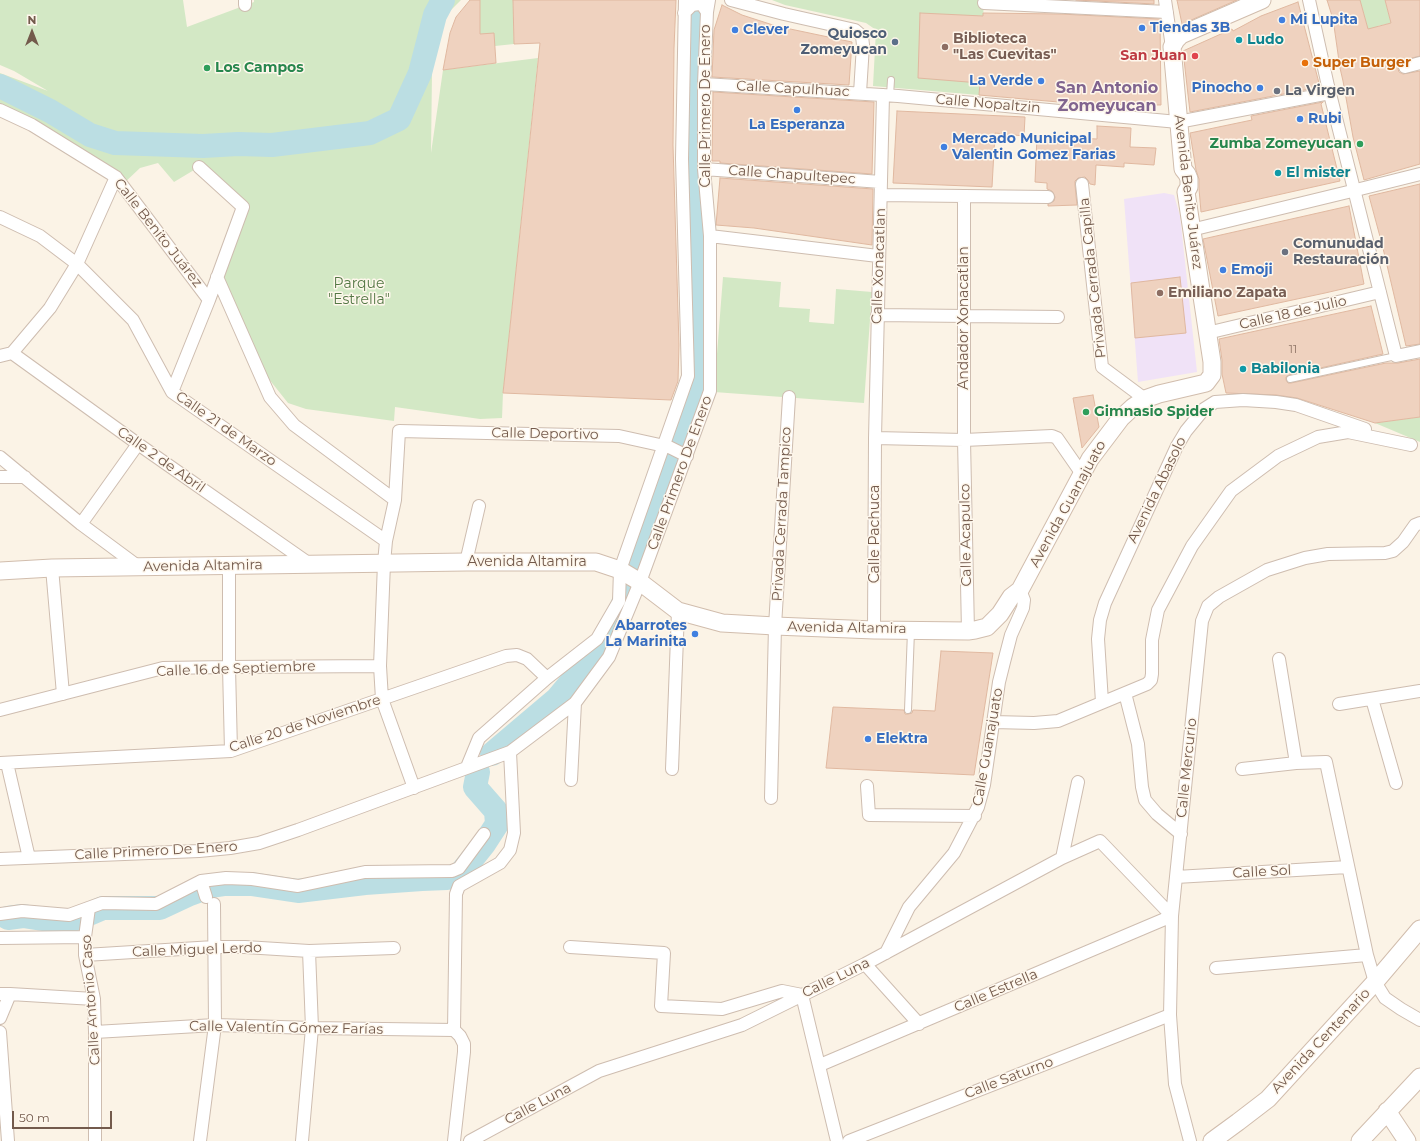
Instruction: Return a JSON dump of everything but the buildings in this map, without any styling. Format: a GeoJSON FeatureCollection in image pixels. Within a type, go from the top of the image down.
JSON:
{"type":"FeatureCollection","features":[{"type":"Feature","properties":{"kind":"street"},"geometry":{"type":"LineString","coordinates":[[731,0],[855,30],[862,36],[863,45],[860,93]]}},
{"type":"Feature","properties":{"kind":"street"},"geometry":{"type":"LineString","coordinates":[[1172,47],[1181,35],[1262,0]]}},
{"type":"Feature","properties":{"kind":"street"},"geometry":{"type":"LineString","coordinates":[[1309,0],[1330,93],[1396,356],[1420,351]]}},
{"type":"Feature","properties":{"kind":"street"},"geometry":{"type":"LineString","coordinates":[[984,3],[1166,6],[1172,47]]}},
{"type":"Feature","properties":{"kind":"street"},"geometry":{"type":"LineString","coordinates":[[467,767],[479,738],[547,678],[597,639],[619,601],[620,570],[666,446],[688,376],[682,159],[684,4],[699,4],[708,6]]}},
{"type":"Feature","properties":{"kind":"street","name":"Calle Primero De Enero"},"geometry":{"type":"LineString","coordinates":[[0,859],[199,851],[259,843],[510,752],[575,703],[609,657],[640,582],[685,455],[710,391],[710,236],[704,168],[704,84],[708,6]]}},
{"type":"Feature","properties":{"kind":"street","name":"Avenida Benito Juárez"},"geometry":{"type":"LineString","coordinates":[[1172,47],[1183,169],[1189,179],[1189,186],[1186,192],[1213,371],[1206,383]]}},
{"type":"Feature","properties":{"kind":"street"},"geometry":{"type":"LineString","coordinates":[[1405,67],[1420,63]]}},
{"type":"Feature","properties":{"kind":"street","name":"Calle Capulhuac"},"geometry":{"type":"LineString","coordinates":[[704,84],[886,95]]}},
{"type":"Feature","properties":{"kind":"street","name":"Calle Nopaltzin"},"geometry":{"type":"LineString","coordinates":[[886,95],[1178,122],[1330,93]]}},
{"type":"Feature","properties":{"kind":"street","name":"Calle Xonacatlan"},"geometry":{"type":"LineString","coordinates":[[875,438],[878,256],[886,95]]}},
{"type":"Feature","properties":{"kind":"street","name":"Calle Benito Juárez"},"geometry":{"type":"LineString","coordinates":[[0,110],[32,125],[116,177],[210,300]]}},
{"type":"Feature","properties":{"kind":"street"},"geometry":{"type":"LineString","coordinates":[[172,392],[210,300],[242,207],[199,167]]}},
{"type":"Feature","properties":{"kind":"street","name":"Calle Chapultepec"},"geometry":{"type":"LineString","coordinates":[[704,168],[881,182]]}},
{"type":"Feature","properties":{"kind":"street"},"geometry":{"type":"LineString","coordinates":[[1191,230],[1420,174]]}},
{"type":"Feature","properties":{"kind":"street"},"geometry":{"type":"LineString","coordinates":[[0,356],[12,353],[50,308],[77,264],[116,177]]}},
{"type":"Feature","properties":{"kind":"street","name":"Privada Cerrada Capilla"},"geometry":{"type":"LineString","coordinates":[[1082,184],[1102,367],[1145,399]]}},
{"type":"Feature","properties":{"kind":"street"},"geometry":{"type":"LineString","coordinates":[[881,195],[1048,197]]}},
{"type":"Feature","properties":{"kind":"street","name":"Andador Xonacatlan"},"geometry":{"type":"LineString","coordinates":[[964,197],[964,440]]}},
{"type":"Feature","properties":{"kind":"street","name":"Calle 21 de Marzo"},"geometry":{"type":"LineString","coordinates":[[0,218],[40,236],[77,264],[133,320],[172,392],[386,542]]}},
{"type":"Feature","properties":{"kind":"street"},"geometry":{"type":"LineString","coordinates":[[710,236],[878,256]]}},
{"type":"Feature","properties":{"kind":"street"},"geometry":{"type":"LineString","coordinates":[[218,277],[270,397],[294,425],[395,500],[386,542],[384,563],[380,666],[382,699],[414,788]]}},
{"type":"Feature","properties":{"kind":"street","name":"Calle 18 de Julio"},"geometry":{"type":"LineString","coordinates":[[1207,333],[1380,292]]}},
{"type":"Feature","properties":{"kind":"street"},"geometry":{"type":"LineString","coordinates":[[877,315],[1058,317]]}},
{"type":"Feature","properties":{"kind":"street","name":"Calle 2 de Abril"},"geometry":{"type":"LineString","coordinates":[[12,353],[138,444],[311,565]]}},
{"type":"Feature","properties":{"kind":"street"},"geometry":{"type":"LineString","coordinates":[[1206,383],[1215,402],[1243,400],[1296,405],[1416,447]]}},
{"type":"Feature","properties":{"kind":"street","name":"Avenida Guanajuato"},"geometry":{"type":"LineString","coordinates":[[1020,590],[1090,459],[1116,424],[1127,412],[1145,399],[1159,394],[1206,383]]}},
{"type":"Feature","properties":{"kind":"street","name":"Privada Cerrada Tampico"},"geometry":{"type":"LineString","coordinates":[[771,798],[775,626],[789,397]]}},
{"type":"Feature","properties":{"kind":"street","name":"Avenida Abasolo"},"geometry":{"type":"LineString","coordinates":[[1102,702],[1098,639],[1100,620],[1105,603],[1177,446],[1186,431],[1204,409],[1215,402]]}},
{"type":"Feature","properties":{"kind":"street","name":"Calle Deportivo"},"geometry":{"type":"LineString","coordinates":[[395,500],[399,431],[619,436],[666,446],[685,455]]}},
{"type":"Feature","properties":{"kind":"street"},"geometry":{"type":"LineString","coordinates":[[993,722],[1034,723],[1058,721],[1147,684],[1151,680],[1152,674],[1152,640],[1158,610],[1192,546],[1231,491],[1278,456],[1318,437],[1348,432],[1416,447]]}},
{"type":"Feature","properties":{"kind":"street"},"geometry":{"type":"LineString","coordinates":[[875,438],[964,440],[1052,436],[1057,438],[1082,474]]}},
{"type":"Feature","properties":{"kind":"street","name":"Calle Pachuca"},"geometry":{"type":"LineString","coordinates":[[874,630],[875,438]]}},
{"type":"Feature","properties":{"kind":"street","name":"Calle Acapulco"},"geometry":{"type":"LineString","coordinates":[[964,440],[968,631]]}},
{"type":"Feature","properties":{"kind":"street"},"geometry":{"type":"LineString","coordinates":[[81,524],[138,444]]}},
{"type":"Feature","properties":{"kind":"street"},"geometry":{"type":"LineString","coordinates":[[0,457],[81,524],[139,567]]}},
{"type":"Feature","properties":{"kind":"street"},"geometry":{"type":"LineString","coordinates":[[0,477],[25,477]]}},
{"type":"Feature","properties":{"kind":"street"},"geometry":{"type":"LineString","coordinates":[[466,562],[479,506]]}},
{"type":"Feature","properties":{"kind":"street","name":"Calle Mercurio"},"geometry":{"type":"LineString","coordinates":[[1190,1141],[1175,1084],[1170,1015],[1172,916],[1202,621],[1208,606],[1219,597],[1267,570],[1305,558],[1328,554],[1393,552],[1415,526],[1420,523]]}},
{"type":"Feature","properties":{"kind":"street","name":"Avenida Altamira"},"geometry":{"type":"LineString","coordinates":[[0,571],[52,568],[466,562],[596,562],[620,570],[640,582],[678,610],[722,623],[874,630],[968,631],[981,629],[991,624],[1000,614],[1011,597],[1020,590]]}},
{"type":"Feature","properties":{"kind":"street"},"geometry":{"type":"LineString","coordinates":[[229,566],[231,751]]}},
{"type":"Feature","properties":{"kind":"street"},"geometry":{"type":"LineString","coordinates":[[52,568],[63,694]]}},
{"type":"Feature","properties":{"kind":"street","name":"Calle Guanajuato"},"geometry":{"type":"LineString","coordinates":[[886,953],[909,907],[954,853],[975,816],[982,792],[999,682],[1007,647],[1023,608],[1024,600],[1020,590]]}},
{"type":"Feature","properties":{"kind":"street"},"geometry":{"type":"LineString","coordinates":[[672,769],[678,610]]}},
{"type":"Feature","properties":{"kind":"street","name":"Calle 20 de Noviembre"},"geometry":{"type":"LineString","coordinates":[[3,763],[231,751],[506,656],[517,655],[527,659],[547,678]]}},
{"type":"Feature","properties":{"kind":"street"},"geometry":{"type":"LineString","coordinates":[[1279,659],[1296,763]]}},
{"type":"Feature","properties":{"kind":"street","name":"Calle 16 de Septiembre"},"geometry":{"type":"LineString","coordinates":[[0,710],[163,668],[380,666]]}},
{"type":"Feature","properties":{"kind":"street"},"geometry":{"type":"LineString","coordinates":[[1339,704],[1420,691]]}},
{"type":"Feature","properties":{"kind":"street"},"geometry":{"type":"LineString","coordinates":[[1125,693],[1138,744],[1142,787],[1145,800],[1157,814],[1181,834]]}},
{"type":"Feature","properties":{"kind":"street"},"geometry":{"type":"LineString","coordinates":[[1372,699],[1396,782]]}},
{"type":"Feature","properties":{"kind":"street"},"geometry":{"type":"LineString","coordinates":[[571,780],[575,703]]}},
{"type":"Feature","properties":{"kind":"street"},"geometry":{"type":"LineString","coordinates":[[454,1141],[464,1052],[464,1044],[460,1036],[454,1030],[456,894],[459,886],[500,863],[510,850],[514,833],[510,752]]}},
{"type":"Feature","properties":{"kind":"street"},"geometry":{"type":"LineString","coordinates":[[1242,769],[1296,763],[1326,762],[1366,956],[1375,982],[1386,998],[1420,1020]]}},
{"type":"Feature","properties":{"kind":"street"},"geometry":{"type":"LineString","coordinates":[[3,763],[29,858]]}},
{"type":"Feature","properties":{"kind":"street"},"geometry":{"type":"LineString","coordinates":[[1062,858],[1078,782]]}},
{"type":"Feature","properties":{"kind":"street"},"geometry":{"type":"LineString","coordinates":[[867,786],[868,815],[975,816]]}},
{"type":"Feature","properties":{"kind":"street"},"geometry":{"type":"LineString","coordinates":[[0,914],[22,911],[69,915],[102,903],[156,904],[201,881],[226,878],[252,879],[298,886],[365,872],[452,871],[459,868],[484,834]]}},
{"type":"Feature","properties":{"kind":"street","name":"Calle Luna"},"geometry":{"type":"LineString","coordinates":[[470,1141],[599,1071],[742,1025],[865,964],[1062,858],[1100,841],[1172,916]]}},
{"type":"Feature","properties":{"kind":"street","name":"Calle Sol"},"geometry":{"type":"LineString","coordinates":[[1176,877],[1348,867]]}},
{"type":"Feature","properties":{"kind":"street"},"geometry":{"type":"LineString","coordinates":[[200,1141],[214,1025],[214,947],[210,900],[201,881]]}},
{"type":"Feature","properties":{"kind":"street","name":"Calle Antonio Caso"},"geometry":{"type":"LineString","coordinates":[[89,908],[85,955],[94,998],[95,1141]]}},
{"type":"Feature","properties":{"kind":"street","name":"Calle Estrella"},"geometry":{"type":"LineString","coordinates":[[820,1065],[920,1024],[1172,916]]}},
{"type":"Feature","properties":{"kind":"street","name":"Avenida Centenario"},"geometry":{"type":"LineString","coordinates":[[1212,1141],[1268,1099],[1375,982],[1420,929]]}},
{"type":"Feature","properties":{"kind":"street"},"geometry":{"type":"LineString","coordinates":[[0,938],[86,932]]}},
{"type":"Feature","properties":{"kind":"street","name":"Calle Miguel Lerdo"},"geometry":{"type":"LineString","coordinates":[[85,955],[214,947],[245,947],[309,952],[394,948]]}},
{"type":"Feature","properties":{"kind":"street"},"geometry":{"type":"LineString","coordinates":[[570,947],[664,953],[661,1006],[722,1009],[782,991],[802,994],[837,1141]]}},
{"type":"Feature","properties":{"kind":"street"},"geometry":{"type":"LineString","coordinates":[[302,1141],[312,1028],[309,952]]}},
{"type":"Feature","properties":{"kind":"street"},"geometry":{"type":"LineString","coordinates":[[1216,968],[1366,956]]}},
{"type":"Feature","properties":{"kind":"street"},"geometry":{"type":"LineString","coordinates":[[865,964],[920,1024]]}},
{"type":"Feature","properties":{"kind":"street"},"geometry":{"type":"LineString","coordinates":[[0,1018],[5,994],[94,998]]}},
{"type":"Feature","properties":{"kind":"street","name":"Calle Saturno"},"geometry":{"type":"LineString","coordinates":[[849,1141],[1170,1015]]}},
{"type":"Feature","properties":{"kind":"street","name":"Calle Valentín Gómez Farías"},"geometry":{"type":"LineString","coordinates":[[95,1032],[214,1025],[454,1030]]}},
{"type":"Feature","properties":{"kind":"street"},"geometry":{"type":"LineString","coordinates":[[0,1032],[8,1141]]}},
{"type":"Feature","properties":{"kind":"street"},"geometry":{"type":"LineString","coordinates":[[1360,1141],[1420,1077]]}},
{"type":"Feature","properties":{"kind":"street"},"geometry":{"type":"LineString","coordinates":[[1387,1111],[1407,1141]]}},
{"type":"Feature","properties":{"kind":"lane"},"geometry":{"type":"LineString","coordinates":[[886,95],[891,80]]}},
{"type":"Feature","properties":{"kind":"lane"},"geometry":{"type":"LineString","coordinates":[[1292,377],[1303,373],[1396,356]]}},
{"type":"Feature","properties":{"kind":"lane"},"geometry":{"type":"LineString","coordinates":[[908,710],[911,630]]}},
{"type":"Feature","properties":{"kind":"shaded area","name":"Emiliano Zapata"},"geometry":{"type":"Polygon","coordinates":[[[1164,193],[1174,195],[1180,216],[1197,372],[1138,382],[1124,199],[1164,193]]]}},
{"type":"Feature","properties":{"kind":"green space","name":"Parque \"Estrella\""},"geometry":{"type":"Polygon","coordinates":[[[0,0],[183,0],[187,27],[254,2],[254,0],[461,0],[447,14],[438,39],[432,72],[431,153],[443,70],[538,58],[503,393],[502,418],[480,419],[395,407],[394,421],[306,409],[288,403],[253,359],[217,277],[242,207],[199,167],[174,182],[158,163],[140,168],[122,185],[0,110],[0,73],[48,91],[14,71],[0,65],[0,0]]]}},
{"type":"Feature","properties":{"kind":"green space"},"geometry":{"type":"Polygon","coordinates":[[[480,0],[513,0],[514,44],[495,46],[480,34],[480,0]]]}},
{"type":"Feature","properties":{"kind":"green space"},"geometry":{"type":"Polygon","coordinates":[[[772,0],[984,0],[979,95],[873,86],[876,30],[866,23],[785,5],[772,0]]]}},
{"type":"Feature","properties":{"kind":"green space"},"geometry":{"type":"Polygon","coordinates":[[[1347,0],[1385,0],[1391,23],[1378,26],[1369,34],[1362,7],[1349,11],[1347,0]]]}},
{"type":"Feature","properties":{"kind":"green space"},"geometry":{"type":"Polygon","coordinates":[[[723,277],[781,282],[779,307],[810,309],[809,322],[834,324],[836,289],[872,292],[864,403],[714,392],[723,277]]]}},
{"type":"Feature","properties":{"kind":"green space"},"geometry":{"type":"Polygon","coordinates":[[[1420,417],[1420,442],[1375,423],[1420,417]]]}},
{"type":"Feature","properties":{"kind":"waterway"},"geometry":{"type":"LineString","coordinates":[[0,86],[50,111],[90,135],[115,143],[203,146],[238,144],[272,145],[370,133],[399,119],[420,73],[435,15],[443,0]]}},
{"type":"Feature","properties":{"kind":"waterway"},"geometry":{"type":"LineString","coordinates":[[492,754],[557,699],[612,633],[628,590],[632,564],[676,450],[704,385],[695,171],[697,1]]}},
{"type":"Feature","properties":{"kind":"waterway"},"geometry":{"type":"LineString","coordinates":[[8,918],[23,916],[55,921],[72,920],[103,908],[160,908],[190,894],[212,886],[225,884],[251,884],[298,891],[365,883],[447,878],[460,874],[484,844],[497,824],[496,811],[475,787],[478,772]]}},
{"type":"Feature","properties":{"kind":"place","name":"Mi Lupita"},"geometry":{"type":"Point","coordinates":[1282,20]}},
{"type":"Feature","properties":{"kind":"place","name":"Tiendas 3B"},"geometry":{"type":"Point","coordinates":[1142,28]}},
{"type":"Feature","properties":{"kind":"place","name":"Clever"},"geometry":{"type":"Point","coordinates":[735,30]}},
{"type":"Feature","properties":{"kind":"place","name":"Ludo"},"geometry":{"type":"Point","coordinates":[1239,40]}},
{"type":"Feature","properties":{"kind":"place","name":"Quiosco Zomeyucan"},"geometry":{"type":"Point","coordinates":[895,42]}},
{"type":"Feature","properties":{"kind":"place","name":"Biblioteca \"Las Cuevitas\""},"geometry":{"type":"Point","coordinates":[945,47]}},
{"type":"Feature","properties":{"kind":"place","name":"San Juan"},"geometry":{"type":"Point","coordinates":[1195,56]}},
{"type":"Feature","properties":{"kind":"place","name":"Super Burger"},"geometry":{"type":"Point","coordinates":[1305,63]}},
{"type":"Feature","properties":{"kind":"place","name":"Los Campos"},"geometry":{"type":"Point","coordinates":[207,68]}},
{"type":"Feature","properties":{"kind":"place","name":"La Verde"},"geometry":{"type":"Point","coordinates":[1041,81]}},
{"type":"Feature","properties":{"kind":"place","name":"Pinocho"},"geometry":{"type":"Point","coordinates":[1260,88]}},
{"type":"Feature","properties":{"kind":"place","name":"La Virgen"},"geometry":{"type":"Point","coordinates":[1277,91]}},
{"type":"Feature","properties":{"kind":"place","name":"La Esperanza"},"geometry":{"type":"Point","coordinates":[797,110]}},
{"type":"Feature","properties":{"kind":"place","name":"Rubi"},"geometry":{"type":"Point","coordinates":[1300,119]}},
{"type":"Feature","properties":{"kind":"place","name":"Zumba Zomeyucan"},"geometry":{"type":"Point","coordinates":[1360,144]}},
{"type":"Feature","properties":{"kind":"place","name":"Mercado Municipal Valentin Gomez Farias"},"geometry":{"type":"Point","coordinates":[944,147]}},
{"type":"Feature","properties":{"kind":"place","name":"El mister"},"geometry":{"type":"Point","coordinates":[1278,173]}},
{"type":"Feature","properties":{"kind":"place","name":"Comunudad Restauración"},"geometry":{"type":"Point","coordinates":[1285,252]}},
{"type":"Feature","properties":{"kind":"place","name":"Emoji"},"geometry":{"type":"Point","coordinates":[1223,270]}},
{"type":"Feature","properties":{"kind":"place","name":"Emiliano Zapata"},"geometry":{"type":"Point","coordinates":[1160,293]}},
{"type":"Feature","properties":{"kind":"place","name":"Babilonia"},"geometry":{"type":"Point","coordinates":[1243,369]}},
{"type":"Feature","properties":{"kind":"place","name":"Gimnasio Spider"},"geometry":{"type":"Point","coordinates":[1086,412]}},
{"type":"Feature","properties":{"kind":"place","name":"Abarrotes La Marinita"},"geometry":{"type":"Point","coordinates":[695,634]}},
{"type":"Feature","properties":{"kind":"place","name":"Elektra"},"geometry":{"type":"Point","coordinates":[868,739]}},
{"type":"Feature","properties":{"kind":"district","name":"San Antonio Zomeyucan"},"geometry":{"type":"Point","coordinates":[1107,97]}}]}
